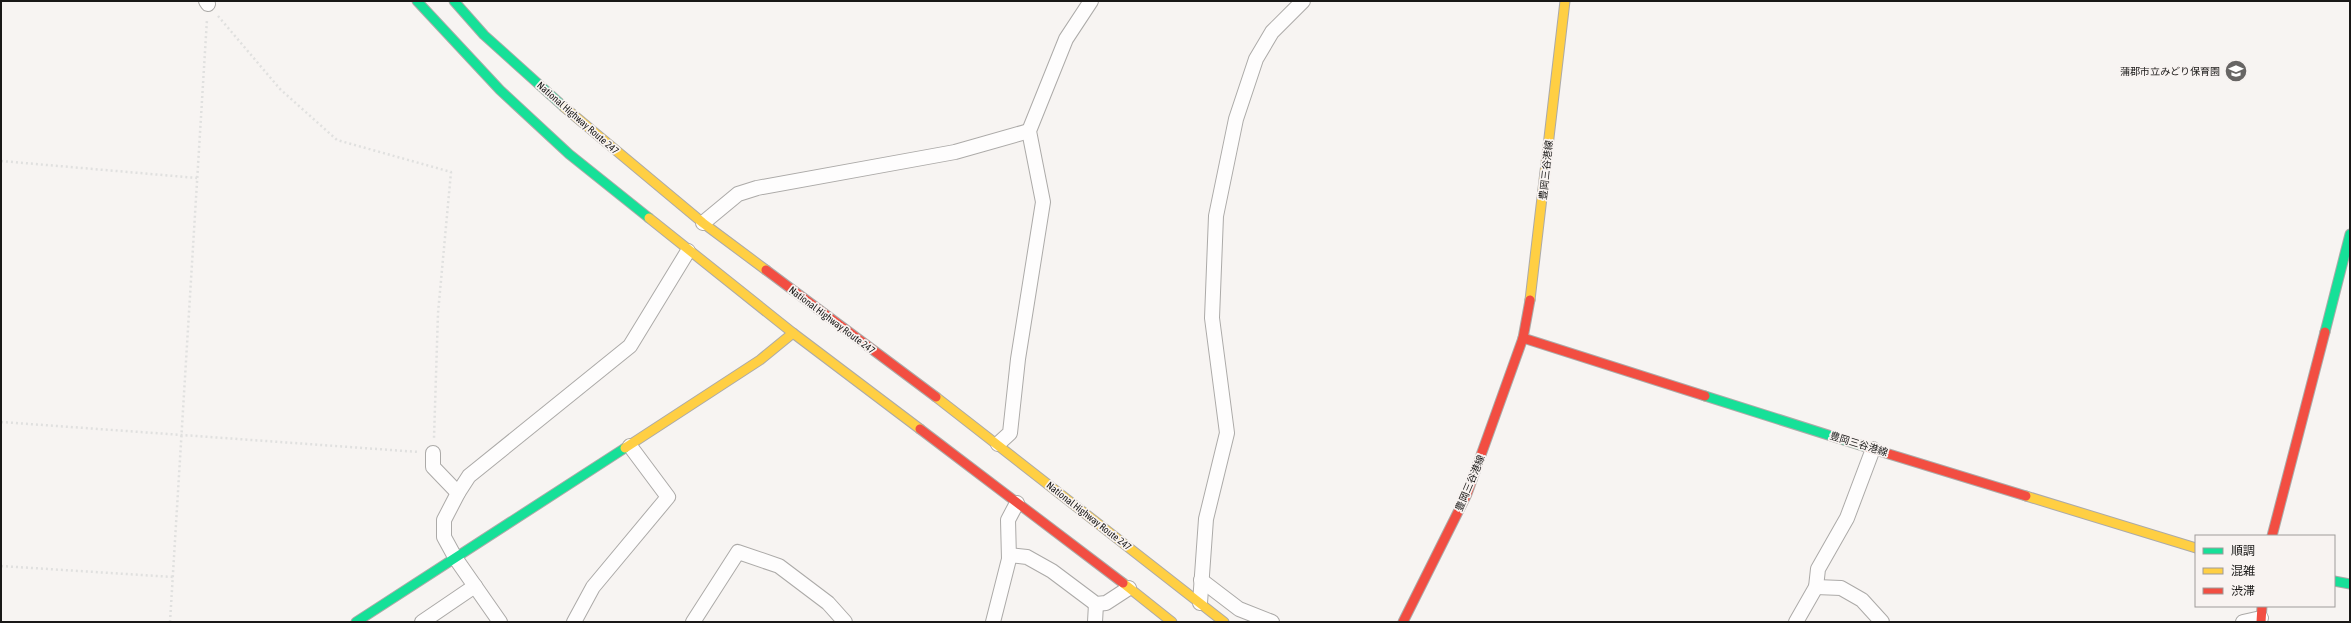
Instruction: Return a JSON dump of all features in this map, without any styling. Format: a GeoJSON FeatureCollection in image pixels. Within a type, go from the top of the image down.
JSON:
{"type":"FeatureCollection","features":[{"type":"Feature","properties":{"kind":"main road"},"geometry":{"type":"LineString","coordinates":[[417,1],[500,90],[569,154],[688,251],[793,333],[1172,622]]}},
{"type":"Feature","properties":{"kind":"main road","name":"National Highway Route 247"},"geometry":{"type":"LineString","coordinates":[[454,1],[484,35],[568,109],[703,223],[998,444],[1224,622]]}},
{"type":"Feature","properties":{"kind":"main road","name":"豊岡三谷港線"},"geometry":{"type":"LineString","coordinates":[[1403,622],[1467,494],[1524,338],[1533,284],[1565,1]]}},
{"type":"Feature","properties":{"kind":"main road"},"geometry":{"type":"LineString","coordinates":[[2272,535],[2350,234]]}},
{"type":"Feature","properties":{"kind":"main road"},"geometry":{"type":"LineString","coordinates":[[356,622],[630,446],[760,360],[793,333]]}},
{"type":"Feature","properties":{"kind":"main road","name":"豊岡三谷港線"},"geometry":{"type":"LineString","coordinates":[[1524,338],[1873,449],[2195,548]]}},
{"type":"Feature","properties":{"kind":"main road"},"geometry":{"type":"LineString","coordinates":[[2335,581],[2350,584]]}},
{"type":"Feature","properties":{"kind":"street"},"geometry":{"type":"LineString","coordinates":[[998,444],[1010,433],[1018,358],[1043,202],[1029,131],[1066,39],[1091,1]]}},
{"type":"Feature","properties":{"kind":"street"},"geometry":{"type":"LineString","coordinates":[[1200,603],[1206,519],[1227,433],[1212,318],[1216,216],[1236,119],[1256,59],[1272,32],[1303,1]]}},
{"type":"Feature","properties":{"kind":"street"},"geometry":{"type":"LineString","coordinates":[[703,223],[738,194],[757,188],[955,152],[1029,131]]}},
{"type":"Feature","properties":{"kind":"street"},"geometry":{"type":"LineString","coordinates":[[500,622],[456,559],[444,536],[444,520],[469,476],[630,346],[688,251]]}},
{"type":"Feature","properties":{"kind":"street"},"geometry":{"type":"LineString","coordinates":[[574,622],[593,587],[668,497],[630,446]]}},
{"type":"Feature","properties":{"kind":"street"},"geometry":{"type":"LineString","coordinates":[[1796,622],[1816,586],[1818,569],[1847,518],[1873,449]]}},
{"type":"Feature","properties":{"kind":"street"},"geometry":{"type":"LineString","coordinates":[[433,453],[433,467],[458,493]]}},
{"type":"Feature","properties":{"kind":"street"},"geometry":{"type":"LineString","coordinates":[[993,622],[1009,555],[1008,520],[1017,503]]}},
{"type":"Feature","properties":{"kind":"street"},"geometry":{"type":"LineString","coordinates":[[693,622],[738,552],[779,566],[828,603],[845,622]]}},
{"type":"Feature","properties":{"kind":"street"},"geometry":{"type":"LineString","coordinates":[[1009,555],[1027,557],[1052,571],[1096,604],[1106,603],[1129,588]]}},
{"type":"Feature","properties":{"kind":"street"},"geometry":{"type":"LineString","coordinates":[[1201,580],[1239,609],[1272,622]]}},
{"type":"Feature","properties":{"kind":"street"},"geometry":{"type":"LineString","coordinates":[[422,622],[475,586]]}},
{"type":"Feature","properties":{"kind":"street"},"geometry":{"type":"LineString","coordinates":[[1816,586],[1841,588],[1862,600],[1882,622]]}},
{"type":"Feature","properties":{"kind":"street"},"geometry":{"type":"LineString","coordinates":[[1095,622],[1096,604]]}},
{"type":"Feature","properties":{"kind":"street"},"geometry":{"type":"LineString","coordinates":[[2244,622],[2261,615]]}},
{"type":"Feature","properties":{"kind":"path"},"geometry":{"type":"LineString","coordinates":[[170,622],[207,3]]}},
{"type":"Feature","properties":{"kind":"path"},"geometry":{"type":"LineString","coordinates":[[1,422],[433,453],[438,313],[451,172],[337,140],[280,89],[207,3]]}},
{"type":"Feature","properties":{"kind":"path"},"geometry":{"type":"LineString","coordinates":[[1,161],[196,178]]}},
{"type":"Feature","properties":{"kind":"path"},"geometry":{"type":"LineString","coordinates":[[1,566],[173,577]]}},
{"type":"Feature","properties":{"kind":"traffic: fast"},"geometry":{"type":"LineString","coordinates":[[417,1],[500,90],[569,154],[649,218]]}},
{"type":"Feature","properties":{"kind":"traffic: fast"},"geometry":{"type":"LineString","coordinates":[[454,1],[484,35],[564,107]]}},
{"type":"Feature","properties":{"kind":"traffic: fast"},"geometry":{"type":"LineString","coordinates":[[2325,332],[2350,234]]}},
{"type":"Feature","properties":{"kind":"traffic: fast"},"geometry":{"type":"LineString","coordinates":[[1705,396],[1866,447]]}},
{"type":"Feature","properties":{"kind":"traffic: fast"},"geometry":{"type":"LineString","coordinates":[[356,622],[625,448]]}},
{"type":"Feature","properties":{"kind":"traffic: fast"},"geometry":{"type":"LineString","coordinates":[[2335,581],[2350,584]]}},
{"type":"Feature","properties":{"kind":"traffic: slow"},"geometry":{"type":"LineString","coordinates":[[1530,300],[1565,1]]}},
{"type":"Feature","properties":{"kind":"traffic: slow"},"geometry":{"type":"LineString","coordinates":[[564,107],[703,223],[766,270]]}},
{"type":"Feature","properties":{"kind":"traffic: slow"},"geometry":{"type":"LineString","coordinates":[[649,218],[793,333],[920,429]]}},
{"type":"Feature","properties":{"kind":"traffic: slow"},"geometry":{"type":"LineString","coordinates":[[625,448],[760,360],[793,333]]}},
{"type":"Feature","properties":{"kind":"traffic: slow"},"geometry":{"type":"LineString","coordinates":[[936,397],[1224,622]]}},
{"type":"Feature","properties":{"kind":"traffic: slow"},"geometry":{"type":"LineString","coordinates":[[2026,496],[2195,548]]}},
{"type":"Feature","properties":{"kind":"traffic: slow"},"geometry":{"type":"LineString","coordinates":[[1123,583],[1172,622]]}},
{"type":"Feature","properties":{"kind":"traffic: jam"},"geometry":{"type":"LineString","coordinates":[[766,270],[936,397]]}},
{"type":"Feature","properties":{"kind":"traffic: jam"},"geometry":{"type":"LineString","coordinates":[[1403,622],[1467,494],[1523,338],[1530,300]]}},
{"type":"Feature","properties":{"kind":"traffic: jam"},"geometry":{"type":"LineString","coordinates":[[2272,535],[2325,332]]}},
{"type":"Feature","properties":{"kind":"traffic: jam"},"geometry":{"type":"LineString","coordinates":[[1523,338],[1705,396]]}},
{"type":"Feature","properties":{"kind":"traffic: jam"},"geometry":{"type":"LineString","coordinates":[[920,429],[1123,583]]}},
{"type":"Feature","properties":{"kind":"traffic: jam"},"geometry":{"type":"LineString","coordinates":[[1866,447],[2026,496]]}},
{"type":"Feature","properties":{"kind":"traffic: jam"},"geometry":{"type":"LineString","coordinates":[[2261,622],[2262,607]]}},
{"type":"Feature","properties":{"kind":"place","name":"蒲郡市立みどり保育園"},"geometry":{"type":"Point","coordinates":[2236,71]}}]}
